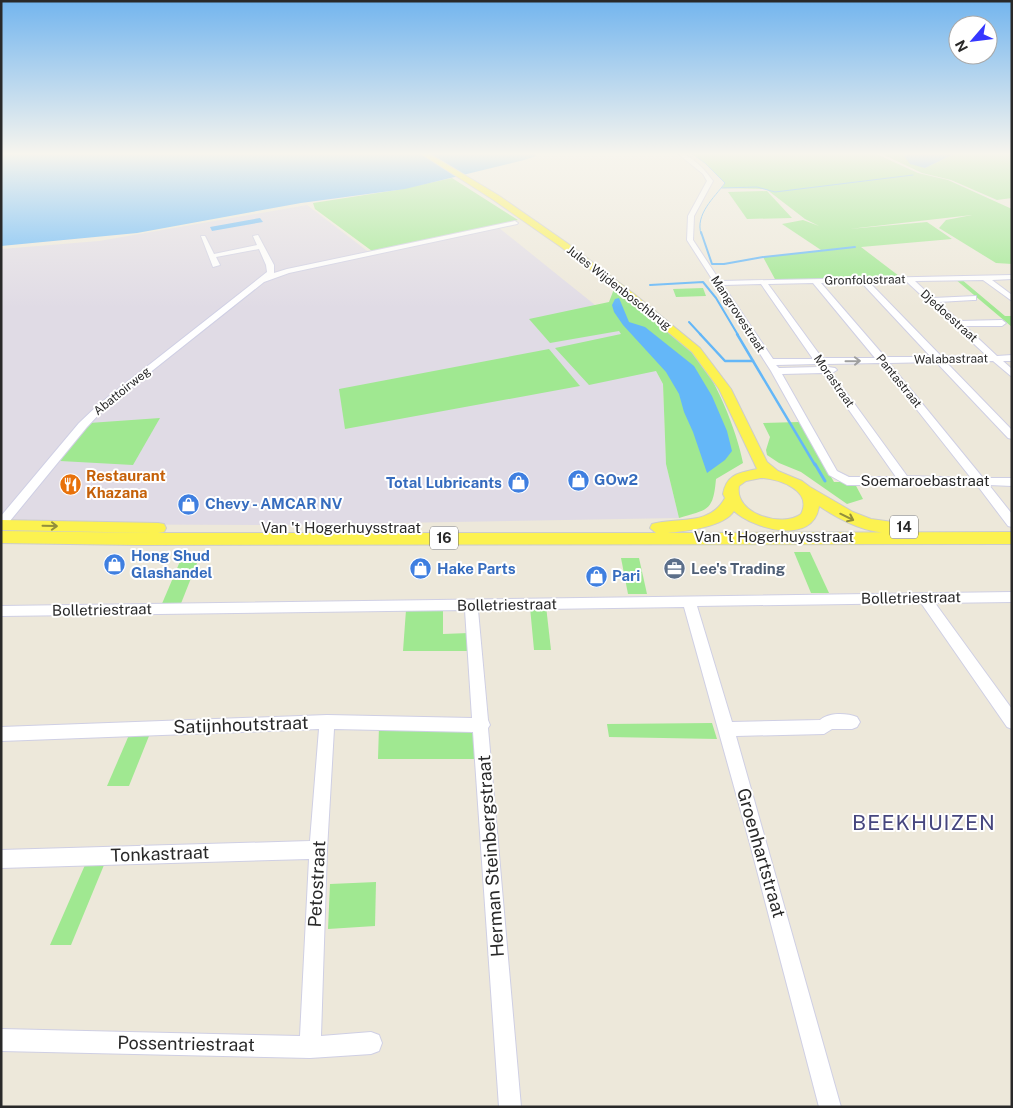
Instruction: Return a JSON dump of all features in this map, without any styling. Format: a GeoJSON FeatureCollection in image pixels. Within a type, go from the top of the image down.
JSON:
{"type":"FeatureCollection","features":[{"type":"Feature","properties":{"kind":"main road","name":"Jules Wijdenboschbrug"},"geometry":{"type":"LineString","coordinates":[[505,205],[580,256],[696,350],[725,389],[737,418],[761,465],[773,474]]}},
{"type":"Feature","properties":{"kind":"main road","name":"Jules Wijdenboschbrug"},"geometry":{"type":"LineString","coordinates":[[737,418],[751,465],[750,474]]}},
{"type":"Feature","properties":{"kind":"main road"},"geometry":{"type":"LineString","coordinates":[[731,501],[748,516],[778,526],[796,524],[805,520],[811,514],[813,507],[811,499],[806,491],[792,481],[773,474],[750,474]]}},
{"type":"Feature","properties":{"kind":"main road","name":"16"},"geometry":{"type":"LineString","coordinates":[[731,501],[730,488],[734,482],[750,474]]}},
{"type":"Feature","properties":{"kind":"main road","name":"Van 't Hogerhuysstraat"},"geometry":{"type":"LineString","coordinates":[[806,491],[840,513],[860,523],[874,526],[1012,527]]}},
{"type":"Feature","properties":{"kind":"main road","name":"Van 't Hogerhuysstraat"},"geometry":{"type":"LineString","coordinates":[[1,525],[150,528],[673,528],[719,516],[726,511],[731,501]]}},
{"type":"Feature","properties":{"kind":"main road","name":"Van 't Hogerhuysstraat"},"geometry":{"type":"LineString","coordinates":[[661,537],[778,526],[811,527],[886,537]]}},
{"type":"Feature","properties":{"kind":"main road","name":"Van 't Hogerhuysstraat"},"geometry":{"type":"LineString","coordinates":[[1,537],[137,539],[1012,538]]}},
{"type":"Feature","properties":{"kind":"street","name":"Mangrovestraat"},"geometry":{"type":"LineString","coordinates":[[697,205],[692,213],[689,224],[690,240],[776,371],[832,473],[839,478]]}},
{"type":"Feature","properties":{"kind":"street","name":"Abattoirweg"},"geometry":{"type":"LineString","coordinates":[[1,525],[83,425],[101,407],[265,280],[287,271],[515,223]]}},
{"type":"Feature","properties":{"kind":"street"},"geometry":{"type":"LineString","coordinates":[[256,236],[272,269],[265,280]]}},
{"type":"Feature","properties":{"kind":"street"},"geometry":{"type":"LineString","coordinates":[[203,237],[216,265]]}},
{"type":"Feature","properties":{"kind":"street"},"geometry":{"type":"LineString","coordinates":[[212,256],[261,246]]}},
{"type":"Feature","properties":{"kind":"street","name":"Gronfolostraat"},"geometry":{"type":"LineString","coordinates":[[717,283],[1012,277]]}},
{"type":"Feature","properties":{"kind":"street"},"geometry":{"type":"LineString","coordinates":[[984,278],[1012,299]]}},
{"type":"Feature","properties":{"kind":"street"},"geometry":{"type":"LineString","coordinates":[[863,280],[1012,436]]}},
{"type":"Feature","properties":{"kind":"street","name":"Djedoestraat"},"geometry":{"type":"LineString","coordinates":[[908,280],[995,358],[1007,366],[1012,374]]}},
{"type":"Feature","properties":{"kind":"street","name":"Morastraat"},"geometry":{"type":"LineString","coordinates":[[763,282],[904,480]]}},
{"type":"Feature","properties":{"kind":"street","name":"Pantastraat"},"geometry":{"type":"LineString","coordinates":[[815,282],[886,364],[1012,523]]}},
{"type":"Feature","properties":{"kind":"street"},"geometry":{"type":"LineString","coordinates":[[931,300],[973,298]]}},
{"type":"Feature","properties":{"kind":"street"},"geometry":{"type":"LineString","coordinates":[[959,324],[1002,323]]}},
{"type":"Feature","properties":{"kind":"street","name":"Walabastraat"},"geometry":{"type":"LineString","coordinates":[[944,363],[1012,358]]}},
{"type":"Feature","properties":{"kind":"street","name":"Walabastraat"},"geometry":{"type":"LineString","coordinates":[[770,362],[944,363],[1007,366]]}},
{"type":"Feature","properties":{"kind":"street","name":"Walabastraat"},"geometry":{"type":"LineString","coordinates":[[776,371],[827,370],[886,364]]}},
{"type":"Feature","properties":{"kind":"street","name":"Soemaroebastraat"},"geometry":{"type":"LineString","coordinates":[[839,478],[847,481],[1012,482]]}},
{"type":"Feature","properties":{"kind":"street","name":"Bolletriestraat"},"geometry":{"type":"LineString","coordinates":[[1,612],[1012,597]]}},
{"type":"Feature","properties":{"kind":"street"},"geometry":{"type":"LineString","coordinates":[[924,598],[1012,722]]}},
{"type":"Feature","properties":{"kind":"street","name":"Groenhartstraat"},"geometry":{"type":"LineString","coordinates":[[689,601],[759,844],[830,1107]]}},
{"type":"Feature","properties":{"kind":"street","name":"Herman Steinbergstraat"},"geometry":{"type":"LineString","coordinates":[[471,606],[482,725],[510,1107]]}},
{"type":"Feature","properties":{"kind":"street","name":"Satijnhoutstraat"},"geometry":{"type":"LineString","coordinates":[[1,734],[327,722],[482,725]]}},
{"type":"Feature","properties":{"kind":"street","name":"Petostraat"},"geometry":{"type":"LineString","coordinates":[[310,1047],[318,850],[327,722]]}},
{"type":"Feature","properties":{"kind":"street"},"geometry":{"type":"LineString","coordinates":[[726,730],[824,728],[830,722],[852,722]]}},
{"type":"Feature","properties":{"kind":"street","name":"Tonkastraat"},"geometry":{"type":"LineString","coordinates":[[1,859],[318,850]]}},
{"type":"Feature","properties":{"kind":"street","name":"Possentriestraat"},"geometry":{"type":"LineString","coordinates":[[1,1040],[310,1047],[372,1044]]}},
{"type":"Feature","properties":{"kind":"shaded area"},"geometry":{"type":"Polygon","coordinates":[[[307,205],[370,253],[498,227],[595,305],[656,371],[663,384],[666,464],[679,518],[283,525],[1,524],[1,249],[99,241],[307,205]]]}},
{"type":"Feature","properties":{"kind":"green space"},"geometry":{"type":"Polygon","coordinates":[[[314,205],[494,205],[518,220],[372,251],[315,209],[314,205]]]}},
{"type":"Feature","properties":{"kind":"green space"},"geometry":{"type":"Polygon","coordinates":[[[737,205],[780,205],[792,218],[747,219],[737,205]]]}},
{"type":"Feature","properties":{"kind":"green space"},"geometry":{"type":"Polygon","coordinates":[[[786,205],[1003,205],[1012,209],[1012,264],[996,263],[939,228],[946,220],[972,215],[849,229],[927,222],[952,239],[861,247],[899,276],[910,278],[776,281],[763,257],[845,248],[821,250],[782,224],[803,220],[819,226],[805,219],[786,205]]]}},
{"type":"Feature","properties":{"kind":"green space"},"geometry":{"type":"Polygon","coordinates":[[[955,279],[961,279],[1005,316],[1012,316],[1012,327],[955,279]]]}},
{"type":"Feature","properties":{"kind":"green space"},"geometry":{"type":"Polygon","coordinates":[[[703,288],[706,296],[676,297],[673,289],[703,288]]]}},
{"type":"Feature","properties":{"kind":"green space"},"geometry":{"type":"Polygon","coordinates":[[[614,289],[665,326],[693,352],[717,389],[736,436],[743,463],[716,479],[711,503],[707,508],[697,513],[679,518],[666,464],[663,384],[656,371],[589,385],[555,348],[621,334],[619,331],[550,343],[529,319],[609,302],[614,289]]]}},
{"type":"Feature","properties":{"kind":"green space"},"geometry":{"type":"Polygon","coordinates":[[[549,349],[580,386],[345,429],[339,389],[549,349]]]}},
{"type":"Feature","properties":{"kind":"green space"},"geometry":{"type":"Polygon","coordinates":[[[160,418],[133,465],[60,461],[89,423],[160,418]]]}},
{"type":"Feature","properties":{"kind":"green space"},"geometry":{"type":"Polygon","coordinates":[[[799,422],[834,482],[854,482],[863,499],[847,504],[801,472],[779,463],[767,455],[766,450],[770,437],[763,423],[799,422]]]}},
{"type":"Feature","properties":{"kind":"green space"},"geometry":{"type":"Polygon","coordinates":[[[794,552],[810,552],[829,593],[811,593],[794,552]]]}},
{"type":"Feature","properties":{"kind":"green space"},"geometry":{"type":"Polygon","coordinates":[[[199,558],[180,606],[161,606],[181,559],[199,558]]]}},
{"type":"Feature","properties":{"kind":"green space"},"geometry":{"type":"Polygon","coordinates":[[[621,558],[639,558],[647,594],[628,594],[621,558]]]}},
{"type":"Feature","properties":{"kind":"green space"},"geometry":{"type":"Polygon","coordinates":[[[546,606],[551,650],[534,650],[530,607],[546,606]]]}},
{"type":"Feature","properties":{"kind":"green space"},"geometry":{"type":"Polygon","coordinates":[[[406,610],[443,610],[443,634],[469,633],[469,651],[403,651],[406,610]]]}},
{"type":"Feature","properties":{"kind":"green space"},"geometry":{"type":"Polygon","coordinates":[[[712,723],[717,739],[609,737],[607,724],[712,723]]]}},
{"type":"Feature","properties":{"kind":"green space"},"geometry":{"type":"Polygon","coordinates":[[[379,726],[468,728],[475,732],[479,759],[378,759],[379,726]]]}},
{"type":"Feature","properties":{"kind":"green space"},"geometry":{"type":"Polygon","coordinates":[[[129,735],[149,736],[129,786],[107,786],[129,735]]]}},
{"type":"Feature","properties":{"kind":"green space"},"geometry":{"type":"Polygon","coordinates":[[[85,865],[104,865],[71,945],[50,945],[85,865]]]}},
{"type":"Feature","properties":{"kind":"green space"},"geometry":{"type":"Polygon","coordinates":[[[376,882],[375,926],[328,929],[330,884],[376,882]]]}},
{"type":"Feature","properties":{"kind":"water"},"geometry":{"type":"Polygon","coordinates":[[[1,205],[292,205],[137,233],[1,246],[1,205]]]}},
{"type":"Feature","properties":{"kind":"water"},"geometry":{"type":"Polygon","coordinates":[[[260,218],[263,222],[212,231],[210,227],[260,218]]]}},
{"type":"Feature","properties":{"kind":"water"},"geometry":{"type":"Polygon","coordinates":[[[619,298],[629,322],[645,327],[694,366],[712,396],[727,431],[732,451],[725,460],[707,473],[679,394],[666,372],[623,325],[614,312],[612,305],[615,299],[619,298]]]}},
{"type":"Feature","properties":{"kind":"waterway"},"geometry":{"type":"LineString","coordinates":[[701,234],[701,220],[708,205]]}},
{"type":"Feature","properties":{"kind":"waterway"},"geometry":{"type":"LineString","coordinates":[[701,232],[712,264],[724,264],[763,257]]}},
{"type":"Feature","properties":{"kind":"waterway"},"geometry":{"type":"LineString","coordinates":[[764,257],[855,247]]}},
{"type":"Feature","properties":{"kind":"waterway"},"geometry":{"type":"LineString","coordinates":[[650,285],[703,282],[716,298],[738,335]]}},
{"type":"Feature","properties":{"kind":"waterway"},"geometry":{"type":"LineString","coordinates":[[689,322],[701,335]]}},
{"type":"Feature","properties":{"kind":"waterway"},"geometry":{"type":"LineString","coordinates":[[700,334],[725,361],[753,361]]}},
{"type":"Feature","properties":{"kind":"waterway"},"geometry":{"type":"LineString","coordinates":[[737,334],[753,361]]}},
{"type":"Feature","properties":{"kind":"waterway"},"geometry":{"type":"LineString","coordinates":[[753,361],[815,465]]}},
{"type":"Feature","properties":{"kind":"waterway"},"geometry":{"type":"LineString","coordinates":[[815,464],[825,481]]}},
{"type":"Feature","properties":{"kind":"place","name":"GOw2"},"geometry":{"type":"Point","coordinates":[578,480]}},
{"type":"Feature","properties":{"kind":"place","name":"Total Lubricants"},"geometry":{"type":"Point","coordinates":[518,483]}},
{"type":"Feature","properties":{"kind":"place","name":"Restaurant Khazana"},"geometry":{"type":"Point","coordinates":[70,485]}},
{"type":"Feature","properties":{"kind":"place","name":"Chevy - AMCAR NV"},"geometry":{"type":"Point","coordinates":[189,504]}},
{"type":"Feature","properties":{"kind":"place","name":"Hong Shud Glashandel"},"geometry":{"type":"Point","coordinates":[115,565]}},
{"type":"Feature","properties":{"kind":"place","name":"Hake Parts"},"geometry":{"type":"Point","coordinates":[421,569]}},
{"type":"Feature","properties":{"kind":"place","name":"Lee's Trading"},"geometry":{"type":"Point","coordinates":[675,569]}},
{"type":"Feature","properties":{"kind":"place","name":"Pari"},"geometry":{"type":"Point","coordinates":[596,576]}},
{"type":"Feature","properties":{"kind":"district","name":"BEEKHUIZEN"},"geometry":{"type":"Point","coordinates":[924,823]}}]}
